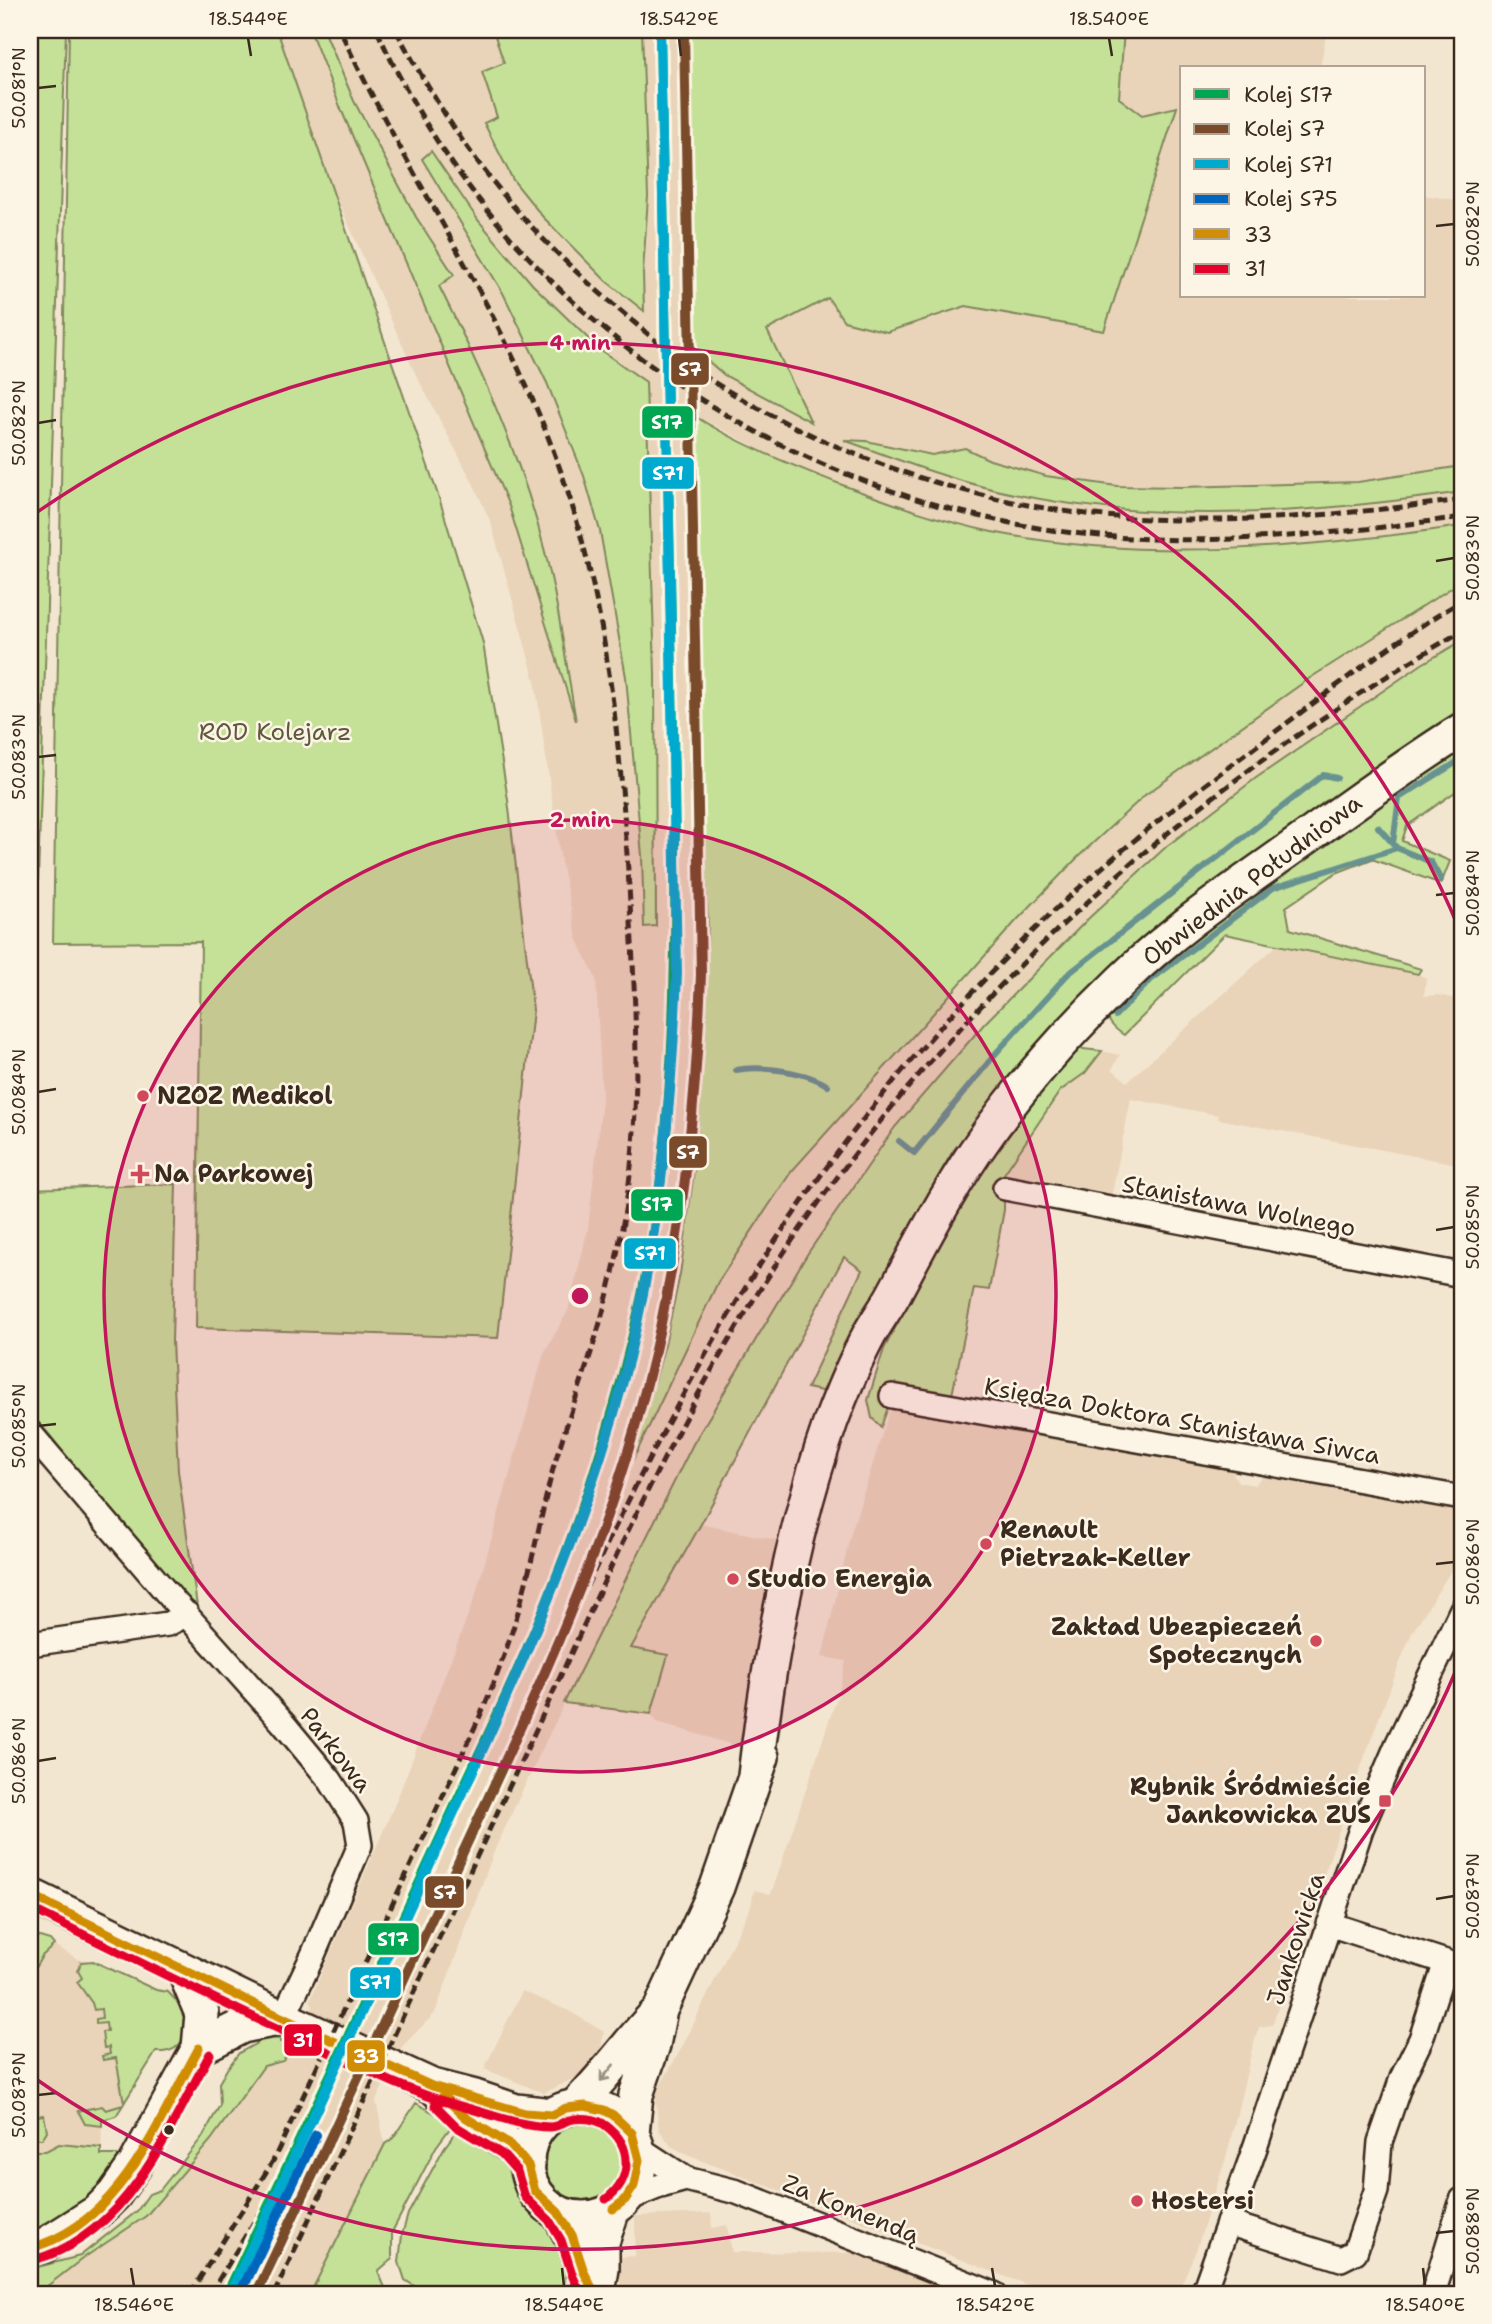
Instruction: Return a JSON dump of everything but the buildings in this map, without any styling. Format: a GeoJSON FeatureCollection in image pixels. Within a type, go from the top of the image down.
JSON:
{"type":"FeatureCollection","features":[{"type":"Feature","properties":{"kind":"main road","name":"Obwiednia Południowa"},"geometry":{"type":"LineString","coordinates":[[634,2140],[636,2095],[653,2045],[660,2010],[705,1916],[734,1843],[755,1776],[779,1614],[804,1506],[832,1419],[870,1333],[944,1202],[990,1131],[1048,1059],[1139,964],[1201,912],[1462,730]]}},
{"type":"Feature","properties":{"kind":"main road"},"geometry":{"type":"LineString","coordinates":[[30,1895],[283,2018],[432,2086],[475,2096],[516,2112],[604,2110],[621,2120],[634,2140],[639,2160],[638,2173],[634,2186],[619,2204],[602,2242],[602,2269],[597,2294]]}},
{"type":"Feature","properties":{"kind":"main road"},"geometry":{"type":"LineString","coordinates":[[30,2248],[45,2245],[97,2212],[129,2175],[199,2048],[202,2014],[184,1970]]}},
{"type":"Feature","properties":{"kind":"main road","name":"Obwiednia Południowa"},"geometry":{"type":"LineString","coordinates":[[564,2111],[600,2082],[634,2036],[660,2010]]}},
{"type":"Feature","properties":{"kind":"main road"},"geometry":{"type":"LineString","coordinates":[[199,2048],[235,2028],[283,2018]]}},
{"type":"Feature","properties":{"kind":"main road"},"geometry":{"type":"LineString","coordinates":[[432,2086],[465,2117],[510,2145],[527,2165],[535,2191],[558,2212],[574,2241],[584,2272],[597,2294]]}},
{"type":"Feature","properties":{"kind":"main road"},"geometry":{"type":"LineString","coordinates":[[527,2165],[535,2133],[564,2111]]}},
{"type":"Feature","properties":{"kind":"main road"},"geometry":{"type":"LineString","coordinates":[[558,2212],[582,2218],[594,2217],[619,2204]]}},
{"type":"Feature","properties":{"kind":"street","name":"Stanisława Wolnego"},"geometry":{"type":"LineString","coordinates":[[1005,1188],[1462,1275]]}},
{"type":"Feature","properties":{"kind":"street","name":"Księdza Doktora Stanisława Siwca"},"geometry":{"type":"LineString","coordinates":[[892,1396],[1462,1498]]}},
{"type":"Feature","properties":{"kind":"street","name":"Parkowa"},"geometry":{"type":"LineString","coordinates":[[30,1433],[282,1722],[330,1780],[351,1811],[359,1830],[360,1845],[283,2018]]}},
{"type":"Feature","properties":{"kind":"street","name":"Jankowicka"},"geometry":{"type":"LineString","coordinates":[[1203,2294],[1370,1805],[1462,1609]]}},
{"type":"Feature","properties":{"kind":"street"},"geometry":{"type":"LineString","coordinates":[[30,1644],[168,1624],[187,1614]]}},
{"type":"Feature","properties":{"kind":"street"},"geometry":{"type":"LineString","coordinates":[[1228,2223],[1341,2259],[1355,2252],[1366,2222],[1376,2191],[1380,2142],[1402,2078],[1421,2039],[1446,1962],[1329,1924]]}},
{"type":"Feature","properties":{"kind":"street","name":"Za Komendą"},"geometry":{"type":"LineString","coordinates":[[634,2140],[685,2179],[737,2192],[994,2294]]}},
{"type":"Feature","properties":{"kind":"street"},"geometry":{"type":"LineString","coordinates":[[619,2204],[657,2187],[685,2179]]}},
{"type":"Feature","properties":{"kind":"street"},"geometry":{"type":"LineString","coordinates":[[1433,2294],[1462,2200]]}},
{"type":"Feature","properties":{"kind":"shaded area"},"geometry":{"type":"Polygon","coordinates":[[[269,30],[310,30],[509,506],[574,713],[553,593],[514,453],[481,371],[439,286],[453,274],[416,217],[354,101],[324,30],[493,30],[505,63],[482,72],[497,117],[485,124],[513,180],[542,216],[606,281],[644,310],[643,272],[648,196],[642,30],[690,30],[690,275],[685,341],[810,421],[767,330],[828,298],[887,332],[966,306],[1104,331],[1176,107],[1142,115],[1119,98],[1124,30],[1327,30],[1320,66],[1180,66],[1180,298],[1426,298],[1426,195],[1462,201],[1462,466],[1358,482],[1117,486],[1046,476],[990,460],[965,448],[932,455],[866,441],[847,441],[995,490],[1088,507],[1182,513],[1276,511],[1462,492],[1462,526],[1279,547],[1185,550],[1086,546],[992,532],[912,511],[785,463],[687,411],[708,929],[705,1011],[693,1179],[680,1274],[665,1344],[633,1460],[718,1282],[791,1172],[1017,920],[1078,857],[1145,795],[1310,678],[1462,581],[1462,641],[1422,664],[1256,778],[1167,846],[1089,918],[985,1023],[808,1253],[693,1444],[545,1743],[495,1849],[435,2013],[402,2047],[376,2101],[385,2144],[310,2294],[37,2294],[82,2259],[146,2216],[211,2140],[264,2066],[283,2061],[292,2051],[313,2006],[310,2000],[397,1799],[475,1597],[544,1353],[568,1311],[588,1229],[602,1100],[596,979],[577,938],[561,862],[535,681],[491,523],[413,369],[310,138],[269,30]],[[431,151],[422,159],[503,293],[547,383],[584,476],[600,531],[626,677],[642,856],[644,926],[656,925],[655,674],[646,382],[599,349],[532,284],[478,220],[431,151]]]}},
{"type":"Feature","properties":{"kind":"shaded area"},"geometry":{"type":"Polygon","coordinates":[[[1276,946],[1418,974],[1426,978],[1424,996],[1438,995],[1462,1000],[1462,1165],[1218,1119],[1218,1115],[1131,1099],[1112,1193],[1004,1174],[1060,1091],[1085,1073],[1102,1051],[1120,1055],[1112,1069],[1127,1082],[1276,946]]]}},
{"type":"Feature","properties":{"kind":"shaded area"},"geometry":{"type":"Polygon","coordinates":[[[890,1409],[1232,1470],[1238,1482],[1255,1485],[1263,1475],[1462,1510],[1462,1553],[1412,1633],[1366,1753],[1272,2025],[1259,2027],[1228,2151],[1196,2251],[1177,2294],[1051,2294],[689,2156],[671,2146],[659,2130],[655,2095],[683,2045],[751,1906],[754,1890],[771,1894],[839,1691],[846,1661],[822,1657],[851,1533],[890,1409]]]}},
{"type":"Feature","properties":{"kind":"shaded area"},"geometry":{"type":"Polygon","coordinates":[[[701,1524],[790,1543],[753,1751],[657,1722],[651,1714],[668,1656],[631,1648],[701,1524]]]}},
{"type":"Feature","properties":{"kind":"shaded area"},"geometry":{"type":"Polygon","coordinates":[[[30,1934],[50,1940],[78,1959],[97,1962],[156,1990],[168,1992],[181,2041],[169,2052],[156,2052],[118,2113],[102,2120],[101,2155],[117,2155],[119,2159],[30,2151],[30,1934]]]}},
{"type":"Feature","properties":{"kind":"shaded area"},"geometry":{"type":"Polygon","coordinates":[[[522,1991],[569,2011],[604,2032],[600,2054],[586,2070],[544,2093],[484,2069],[522,1991]]]}},
{"type":"Feature","properties":{"kind":"shaded area"},"geometry":{"type":"Polygon","coordinates":[[[711,2213],[712,2228],[727,2225],[732,2252],[858,2253],[962,2294],[621,2294],[619,2257],[635,2256],[635,2216],[711,2213]]]}},
{"type":"Feature","properties":{"kind":"green space"},"geometry":{"type":"Polygon","coordinates":[[[30,30],[66,30],[30,1122],[30,30]]]}},
{"type":"Feature","properties":{"kind":"green space","name":"ROD Kolejarz"},"geometry":{"type":"Polygon","coordinates":[[[69,30],[277,30],[440,501],[483,643],[508,800],[533,1010],[498,1338],[196,1328],[201,942],[53,943],[69,30]]]}},
{"type":"Feature","properties":{"kind":"green space"},"geometry":{"type":"Polygon","coordinates":[[[310,30],[324,30],[354,101],[416,217],[454,275],[439,286],[499,414],[535,514],[554,591],[576,721],[509,506],[310,30]]]}},
{"type":"Feature","properties":{"kind":"green space"},"geometry":{"type":"Polygon","coordinates":[[[493,30],[642,30],[648,196],[643,272],[644,311],[606,281],[542,216],[513,180],[484,123],[497,117],[482,72],[504,63],[493,30]]]}},
{"type":"Feature","properties":{"kind":"green space"},"geometry":{"type":"Polygon","coordinates":[[[690,30],[1124,30],[1119,98],[1142,115],[1177,107],[1104,331],[966,306],[887,332],[844,321],[828,298],[767,330],[811,422],[724,375],[685,341],[690,275],[690,30]]]}},
{"type":"Feature","properties":{"kind":"green space"},"geometry":{"type":"Polygon","coordinates":[[[431,151],[478,220],[532,284],[599,349],[646,382],[655,674],[656,926],[644,927],[642,856],[626,677],[600,531],[584,476],[547,383],[503,293],[422,159],[431,151]]]}},
{"type":"Feature","properties":{"kind":"green space"},"geometry":{"type":"Polygon","coordinates":[[[687,411],[764,453],[881,499],[973,528],[1050,542],[1168,550],[1227,549],[1345,541],[1462,526],[1462,581],[1310,678],[1145,795],[1078,857],[1017,920],[791,1172],[718,1282],[633,1460],[626,1457],[655,1381],[680,1274],[700,1104],[708,929],[687,411]]]}},
{"type":"Feature","properties":{"kind":"green space"},"geometry":{"type":"Polygon","coordinates":[[[844,440],[866,441],[932,455],[965,448],[990,460],[1046,476],[1117,486],[1358,482],[1462,466],[1462,492],[1287,511],[1229,513],[1111,509],[996,490],[919,467],[844,440]]]}},
{"type":"Feature","properties":{"kind":"green space"},"geometry":{"type":"Polygon","coordinates":[[[1462,641],[1462,713],[1434,728],[1260,850],[1160,926],[1113,965],[1060,1020],[953,1151],[925,1199],[827,1392],[807,1388],[862,1270],[844,1257],[701,1524],[631,1648],[668,1655],[651,1714],[564,1703],[693,1444],[808,1253],[895,1127],[985,1023],[1089,918],[1167,846],[1256,778],[1422,664],[1462,641]]]}},
{"type":"Feature","properties":{"kind":"green space"},"geometry":{"type":"Polygon","coordinates":[[[1462,746],[1462,787],[1407,826],[1402,841],[1450,861],[1441,884],[1372,859],[1336,873],[1286,907],[1290,929],[1421,969],[1418,974],[1225,934],[1124,1035],[1112,1024],[1105,1009],[1175,948],[1462,746]]]}},
{"type":"Feature","properties":{"kind":"green space"},"geometry":{"type":"Polygon","coordinates":[[[1074,1048],[1102,1051],[1085,1073],[1060,1091],[1004,1174],[1004,1210],[989,1290],[974,1288],[951,1400],[892,1396],[881,1427],[872,1418],[868,1400],[884,1349],[970,1186],[1020,1111],[1074,1048]]]}},
{"type":"Feature","properties":{"kind":"green space"},"geometry":{"type":"Polygon","coordinates":[[[176,1184],[172,1341],[178,1471],[197,1606],[186,1607],[30,1413],[30,1189],[176,1184]]]}},
{"type":"Feature","properties":{"kind":"green space"},"geometry":{"type":"Polygon","coordinates":[[[30,1934],[50,1940],[54,1945],[42,1956],[32,1973],[30,1967],[30,1934]]]}},
{"type":"Feature","properties":{"kind":"green space"},"geometry":{"type":"Polygon","coordinates":[[[93,1961],[156,1990],[168,1992],[186,2011],[184,2035],[178,2046],[166,2052],[156,2052],[124,2103],[116,2058],[103,2060],[102,2056],[110,2054],[109,2047],[104,2048],[102,2032],[107,2031],[106,2023],[96,2024],[96,2019],[102,2018],[101,2009],[94,2010],[77,1982],[82,1978],[78,1971],[81,1962],[93,1961]]]}},
{"type":"Feature","properties":{"kind":"green space"},"geometry":{"type":"Polygon","coordinates":[[[266,2038],[280,2039],[280,2042],[294,2045],[283,2061],[264,2066],[211,2140],[146,2216],[82,2259],[37,2294],[30,2294],[30,2269],[80,2256],[137,2211],[149,2194],[160,2190],[203,2136],[220,2105],[219,2083],[227,2069],[239,2053],[266,2038]]]}},
{"type":"Feature","properties":{"kind":"green space"},"geometry":{"type":"Polygon","coordinates":[[[416,2103],[453,2124],[436,2147],[392,2232],[392,2259],[378,2271],[386,2290],[384,2294],[310,2294],[385,2144],[393,2138],[416,2103]]]}},
{"type":"Feature","properties":{"kind":"green space"},"geometry":{"type":"Polygon","coordinates":[[[123,2105],[116,2116],[102,2120],[102,2126],[85,2124],[78,2111],[102,2106],[106,2110],[123,2105]]]}},
{"type":"Feature","properties":{"kind":"green space"},"geometry":{"type":"Polygon","coordinates":[[[44,2115],[47,2131],[42,2139],[30,2138],[30,2117],[44,2115]]]}},
{"type":"Feature","properties":{"kind":"green space"},"geometry":{"type":"Polygon","coordinates":[[[583,2124],[597,2127],[610,2135],[618,2148],[621,2162],[618,2176],[610,2189],[597,2197],[583,2200],[569,2197],[556,2189],[548,2176],[545,2162],[548,2148],[556,2135],[569,2127],[583,2124]]]}},
{"type":"Feature","properties":{"kind":"green space"},"geometry":{"type":"Polygon","coordinates":[[[458,2129],[494,2149],[507,2165],[511,2182],[522,2205],[552,2233],[567,2263],[563,2294],[427,2294],[405,2280],[399,2262],[408,2214],[444,2148],[458,2129]]]}},
{"type":"Feature","properties":{"kind":"green space"},"geometry":{"type":"Polygon","coordinates":[[[59,2144],[101,2148],[101,2155],[117,2155],[119,2159],[103,2183],[88,2198],[59,2218],[30,2233],[30,2151],[46,2151],[59,2144]]]}},
{"type":"Feature","properties":{"kind":"waterway"},"geometry":{"type":"LineString","coordinates":[[1393,843],[1399,798],[1462,759]]}},
{"type":"Feature","properties":{"kind":"waterway"},"geometry":{"type":"LineString","coordinates":[[899,1141],[914,1153],[997,1052],[1067,975],[1323,775],[1337,778]]}},
{"type":"Feature","properties":{"kind":"waterway"},"geometry":{"type":"LineString","coordinates":[[1378,827],[1397,848],[1431,862],[1441,880]]}},
{"type":"Feature","properties":{"kind":"waterway"},"geometry":{"type":"LineString","coordinates":[[1115,1016],[1152,979],[1273,888],[1397,848]]}},
{"type":"Feature","properties":{"kind":"waterway"},"geometry":{"type":"LineString","coordinates":[[736,1070],[758,1068],[784,1071],[809,1077],[828,1086]]}},
{"type":"Feature","properties":{"kind":"railway"},"geometry":{"type":"LineString","coordinates":[[190,2294],[273,2161],[480,1716],[499,1669],[520,1606],[553,1469],[608,1291],[626,1204],[634,1129],[635,1016],[622,789],[610,677],[589,566],[556,458],[534,402],[481,294],[394,137],[340,30]]}},
{"type":"Feature","properties":{"kind":"railway"},"geometry":{"type":"LineString","coordinates":[[377,30],[431,131],[497,222],[575,304],[663,374],[759,433],[862,480],[970,514],[1082,534],[1129,538],[1225,539],[1320,534],[1462,517]]}},
{"type":"Feature","properties":{"kind":"railway"},"geometry":{"type":"LineString","coordinates":[[396,30],[438,104],[474,157],[534,230],[586,281],[683,362],[740,398],[790,425],[842,448],[895,469],[1005,500],[1060,511],[1116,517],[1203,520],[1289,517],[1462,500]]}},
{"type":"Feature","properties":{"kind":"railway"},"geometry":{"type":"LineString","coordinates":[[260,2294],[632,1492],[728,1317],[763,1260],[832,1159],[949,1017],[1079,888],[1173,809],[1341,682],[1388,648],[1462,601]]}},
{"type":"Feature","properties":{"kind":"railway"},"geometry":{"type":"LineString","coordinates":[[274,2294],[647,1491],[735,1330],[818,1204],[918,1076],[985,1001],[1057,930],[1132,863],[1210,799],[1291,740],[1375,683],[1462,631]]}},
{"type":"Feature","properties":{"kind":"railway"},"geometry":{"type":"LineString","coordinates":[[210,2294],[274,2189],[305,2130]]}},
{"type":"Feature","properties":{"kind":"rail line","name":"S17"},"geometry":{"type":"LineString","coordinates":[[227,2294],[485,1741],[540,1617],[577,1522],[609,1425],[635,1327],[651,1247],[670,1086],[675,923],[660,30]]}},
{"type":"Feature","properties":{"kind":"rail line","name":"S71"},"geometry":{"type":"LineString","coordinates":[[232,2289],[461,1798],[538,1624],[584,1506],[604,1446],[622,1385],[645,1284],[661,1181],[677,974],[660,30]]}},
{"type":"Feature","properties":{"kind":"rail line","name":"S7"},"geometry":{"type":"LineString","coordinates":[[256,2294],[484,1807],[563,1630],[587,1571],[629,1449],[669,1285],[691,1131],[701,974],[684,30]]}},
{"type":"Feature","properties":{"kind":"rail line","name":"S75"},"geometry":{"type":"LineString","coordinates":[[240,2294],[316,2135]]}},
{"type":"Feature","properties":{"kind":"transit line","name":"33"},"geometry":{"type":"LineString","coordinates":[[30,1895],[283,2018],[432,2086],[525,2113],[552,2115],[566,2108],[585,2106],[604,2110],[632,2133],[639,2160],[634,2186],[625,2200],[613,2209]]}},
{"type":"Feature","properties":{"kind":"transit line","name":"31"},"geometry":{"type":"LineString","coordinates":[[30,1908],[244,2013],[385,2079],[439,2100],[503,2119],[538,2126],[553,2127],[569,2120],[583,2118],[601,2123],[621,2142],[626,2162],[621,2182],[606,2199]]}},
{"type":"Feature","properties":{"kind":"transit line","name":"33"},"geometry":{"type":"LineString","coordinates":[[30,2248],[61,2236],[89,2217],[112,2194],[151,2137],[199,2048]]}},
{"type":"Feature","properties":{"kind":"transit line","name":"31"},"geometry":{"type":"LineString","coordinates":[[33,2260],[66,2247],[95,2229],[119,2205],[160,2147],[210,2054]]}},
{"type":"Feature","properties":{"kind":"transit line","name":"33"},"geometry":{"type":"LineString","coordinates":[[443,2096],[465,2117],[510,2145],[528,2165],[535,2191],[558,2212],[572,2235],[584,2272],[595,2294]]}},
{"type":"Feature","properties":{"kind":"transit line","name":"31"},"geometry":{"type":"LineString","coordinates":[[435,2105],[457,2127],[502,2154],[517,2171],[525,2197],[549,2220],[561,2240],[581,2294]]}},
{"type":"Feature","properties":{"kind":"place","name":"NZOZ Medikol"},"geometry":{"type":"Point","coordinates":[143,1096]}},
{"type":"Feature","properties":{"kind":"place","name":"Na Parkowej"},"geometry":{"type":"Point","coordinates":[140,1174]}},
{"type":"Feature","properties":{"kind":"place","name":"Renault Pietrzak-Keller"},"geometry":{"type":"Point","coordinates":[986,1544]}},
{"type":"Feature","properties":{"kind":"place","name":"Studio Energia"},"geometry":{"type":"Point","coordinates":[733,1579]}},
{"type":"Feature","properties":{"kind":"place","name":"Zakład Ubezpieczeń Społecznych"},"geometry":{"type":"Point","coordinates":[1316,1641]}},
{"type":"Feature","properties":{"kind":"place","name":"Rybnik Śródmieście Jankowicka ZUS"},"geometry":{"type":"Point","coordinates":[1385,1801]}},
{"type":"Feature","properties":{"kind":"place","name":"Hostersi"},"geometry":{"type":"Point","coordinates":[1137,2201]}}]}
